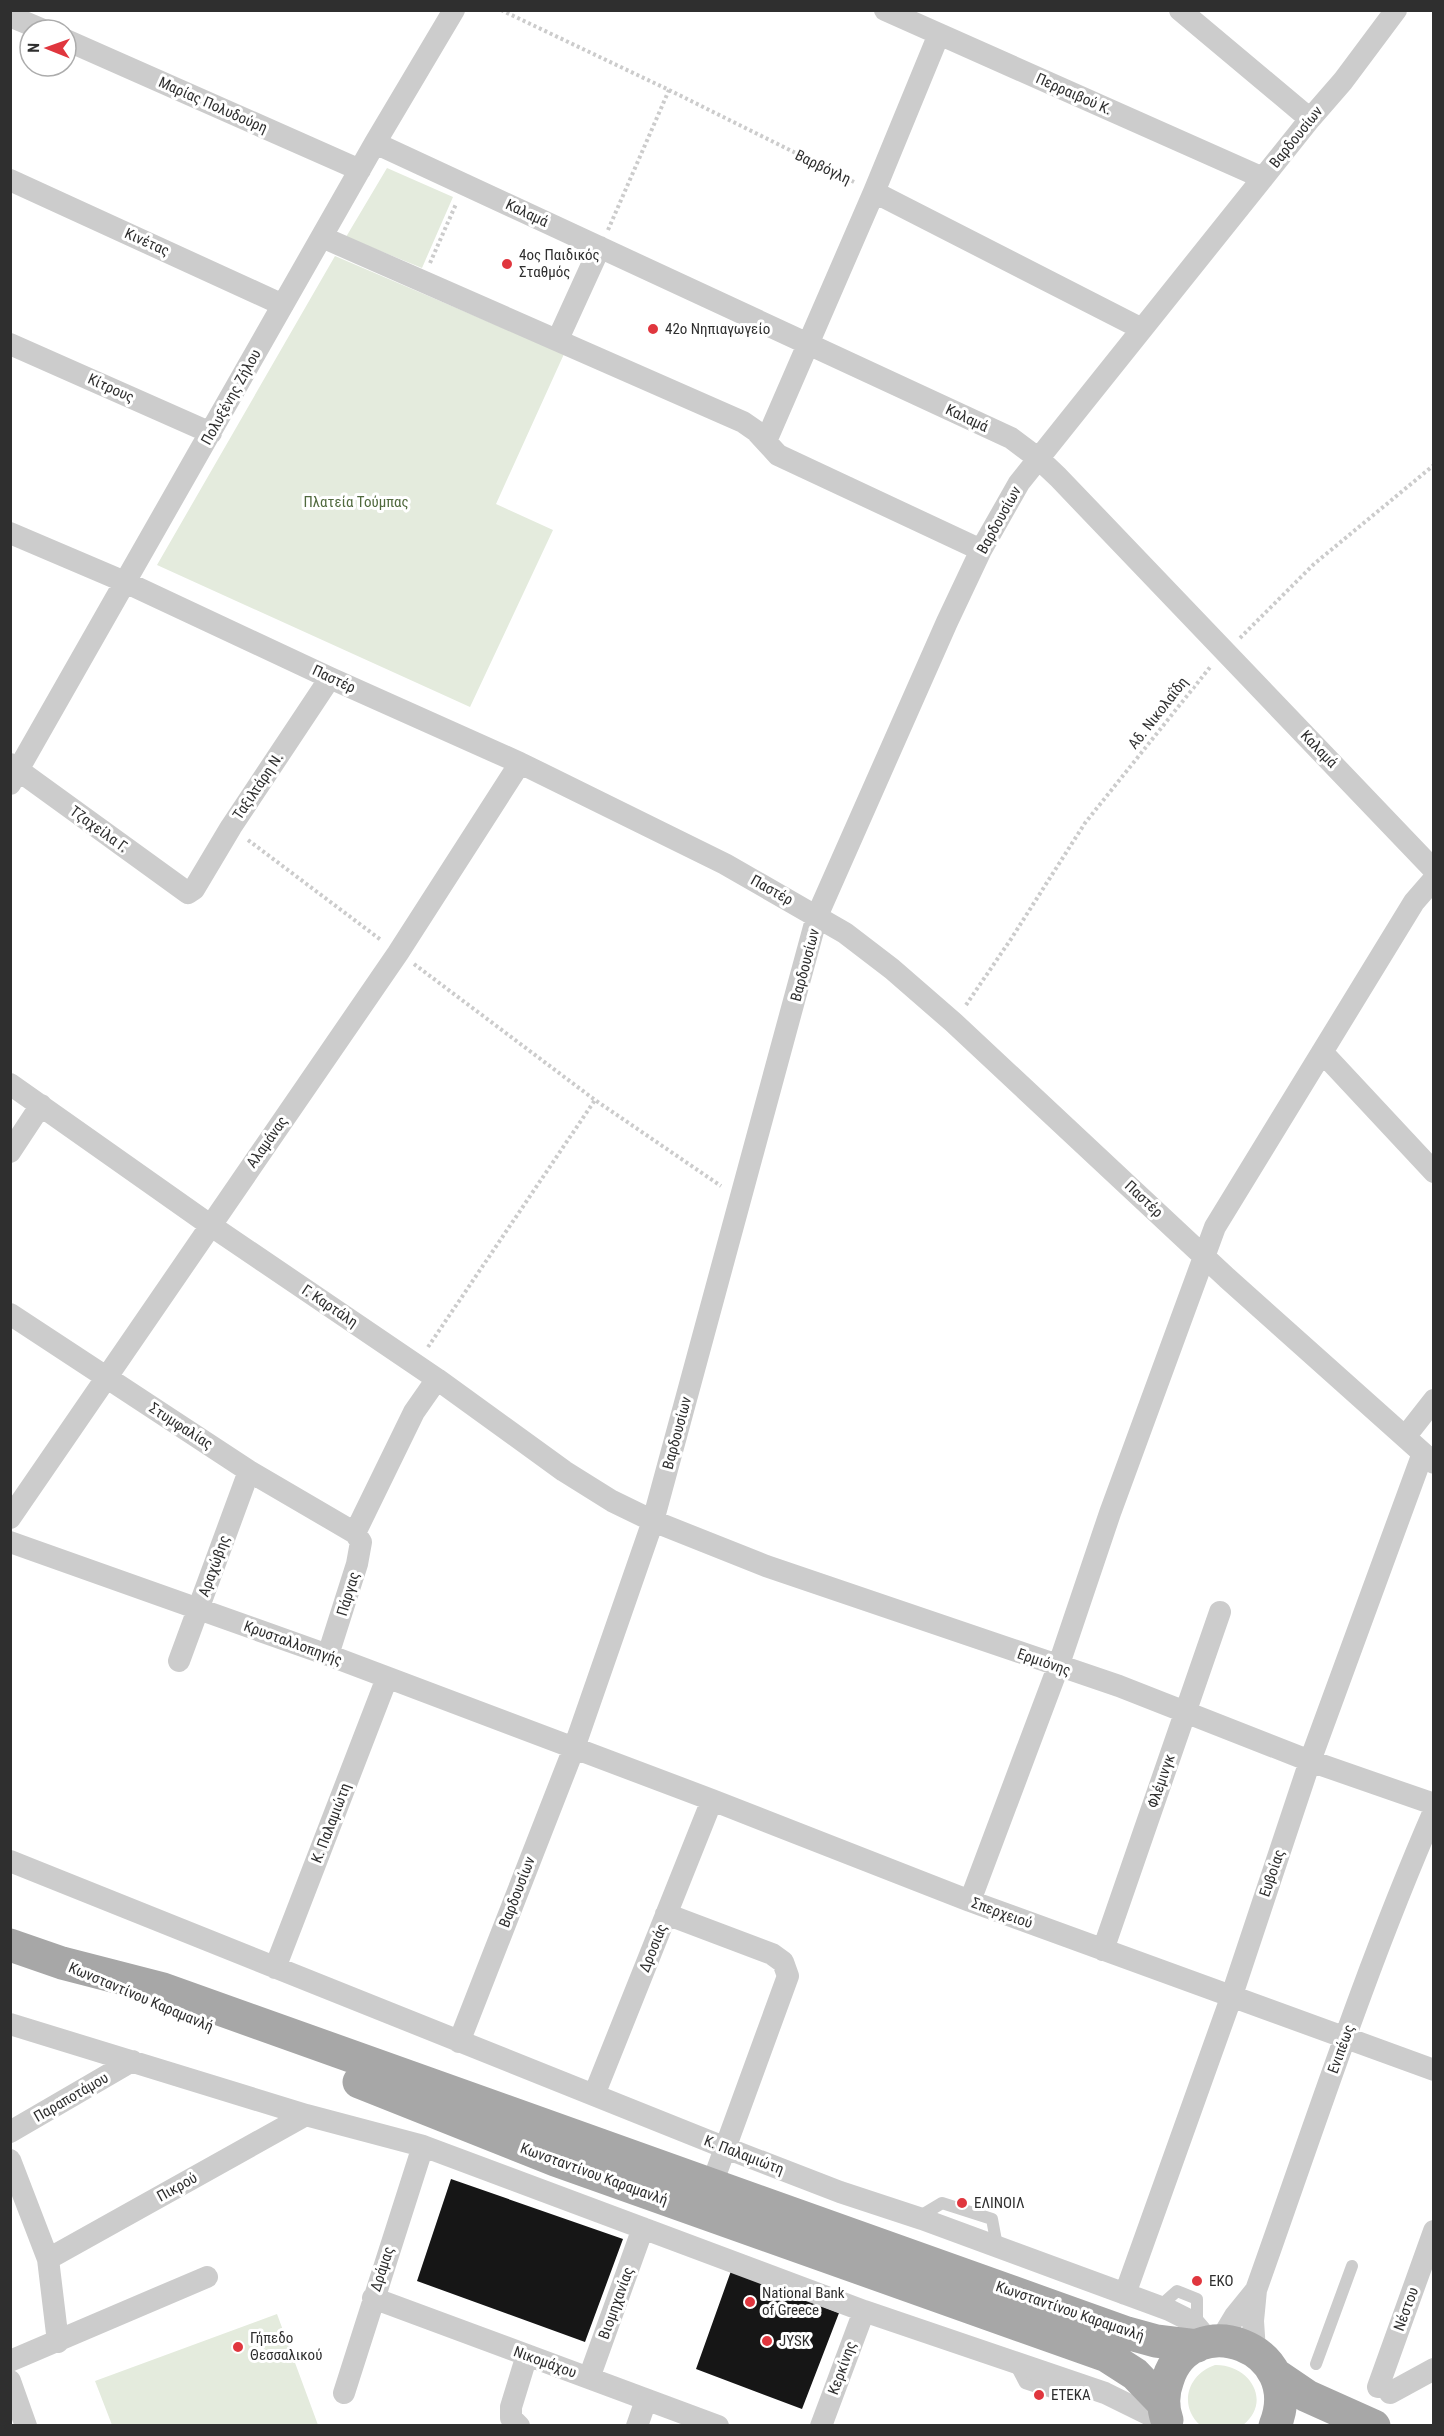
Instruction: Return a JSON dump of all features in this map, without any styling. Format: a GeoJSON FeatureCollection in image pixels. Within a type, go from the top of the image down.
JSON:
{"type":"FeatureCollection","features":[{"type":"Feature","properties":{"kind":"main road"},"geometry":{"type":"LineString","coordinates":[[10,1945],[62,1963]]}},
{"type":"Feature","properties":{"kind":"main road","name":"Κωνσταντίνου Καραμανλή"},"geometry":{"type":"LineString","coordinates":[[62,1963],[163,1989],[1127,2333],[1156,2341],[1206,2339],[1236,2342],[1255,2351],[1269,2364],[1276,2375],[1307,2396],[1374,2426]]}},
{"type":"Feature","properties":{"kind":"main road","name":"Κωνσταντίνου Καραμανλή"},"geometry":{"type":"LineString","coordinates":[[62,1963],[157,2006],[395,2096],[555,2160],[1107,2356],[1135,2374],[1168,2418]]}},
{"type":"Feature","properties":{"kind":"main road"},"geometry":{"type":"LineString","coordinates":[[1168,2418],[1165,2386],[1169,2373],[1177,2362],[1206,2339]]}},
{"type":"Feature","properties":{"kind":"main road"},"geometry":{"type":"LineString","coordinates":[[1275,2426],[1281,2401],[1276,2375]]}},
{"type":"Feature","properties":{"kind":"street","name":"Πολυξένης Ζήλου"},"geometry":{"type":"LineString","coordinates":[[13,772],[211,433],[375,142],[454,10]]}},
{"type":"Feature","properties":{"kind":"street","name":"Περραιβού Κ."},"geometry":{"type":"LineString","coordinates":[[885,10],[1263,178]]}},
{"type":"Feature","properties":{"kind":"street"},"geometry":{"type":"LineString","coordinates":[[1180,10],[1310,119]]}},
{"type":"Feature","properties":{"kind":"street","name":"Βαρδουσίων"},"geometry":{"type":"LineString","coordinates":[[459,2042],[574,1748],[653,1521],[817,916],[896,736],[981,550],[1019,483],[1310,119],[1343,81],[1383,15]]}},
{"type":"Feature","properties":{"kind":"street"},"geometry":{"type":"LineString","coordinates":[[766,441],[809,345],[939,34]]}},
{"type":"Feature","properties":{"kind":"street","name":"Μαρίας Πολυδούρη"},"geometry":{"type":"LineString","coordinates":[[78,45],[360,170]]}},
{"type":"Feature","properties":{"kind":"street","name":"Καλαμά"},"geometry":{"type":"LineString","coordinates":[[375,142],[1011,438],[1038,459],[1434,870]]}},
{"type":"Feature","properties":{"kind":"street","name":"Κινέτας"},"geometry":{"type":"LineString","coordinates":[[10,180],[283,304]]}},
{"type":"Feature","properties":{"kind":"street"},"geometry":{"type":"LineString","coordinates":[[874,192],[1142,329]]}},
{"type":"Feature","properties":{"kind":"street"},"geometry":{"type":"LineString","coordinates":[[322,237],[743,422],[766,441],[778,455],[981,550]]}},
{"type":"Feature","properties":{"kind":"street"},"geometry":{"type":"LineString","coordinates":[[558,339],[600,247]]}},
{"type":"Feature","properties":{"kind":"street","name":"Κίτρους"},"geometry":{"type":"LineString","coordinates":[[10,344],[211,433]]}},
{"type":"Feature","properties":{"kind":"street","name":"Παστέρ"},"geometry":{"type":"LineString","coordinates":[[10,533],[125,582],[330,678],[520,763],[725,864],[845,933],[892,969],[953,1022],[1205,1257],[1428,1458]]}},
{"type":"Feature","properties":{"kind":"street","name":"Ταξιλτάρη Ν."},"geometry":{"type":"LineString","coordinates":[[188,893],[194,889],[231,826],[330,678]]}},
{"type":"Feature","properties":{"kind":"street","name":"Αλαμάνας"},"geometry":{"type":"LineString","coordinates":[[10,1518],[398,953],[520,763]]}},
{"type":"Feature","properties":{"kind":"street","name":"Τζαχείλα Γ."},"geometry":{"type":"LineString","coordinates":[[13,772],[188,893]]}},
{"type":"Feature","properties":{"kind":"street"},"geometry":{"type":"LineString","coordinates":[[970,1901],[1058,1667],[1113,1504],[1215,1227],[1414,902],[1434,879]]}},
{"type":"Feature","properties":{"kind":"street"},"geometry":{"type":"LineString","coordinates":[[1322,1052],[1434,1172]]}},
{"type":"Feature","properties":{"kind":"street","name":"Γ. Καρτάλη"},"geometry":{"type":"LineString","coordinates":[[10,1084],[210,1225],[438,1379],[597,1492],[653,1521]]}},
{"type":"Feature","properties":{"kind":"street"},"geometry":{"type":"LineString","coordinates":[[10,1152],[41,1105]]}},
{"type":"Feature","properties":{"kind":"street","name":"Στυμφαλίας"},"geometry":{"type":"LineString","coordinates":[[10,1314],[249,1471],[355,1533]]}},
{"type":"Feature","properties":{"kind":"street"},"geometry":{"type":"LineString","coordinates":[[355,1533],[414,1412],[438,1379]]}},
{"type":"Feature","properties":{"kind":"street"},"geometry":{"type":"LineString","coordinates":[[1405,1437],[1434,1400]]}},
{"type":"Feature","properties":{"kind":"street","name":"Ευβοίας"},"geometry":{"type":"LineString","coordinates":[[1125,2294],[1231,1998],[1310,1761],[1428,1458]]}},
{"type":"Feature","properties":{"kind":"street","name":"Αραχώβης"},"geometry":{"type":"LineString","coordinates":[[179,1660],[249,1471]]}},
{"type":"Feature","properties":{"kind":"street","name":"Ερμιόνης"},"geometry":{"type":"LineString","coordinates":[[653,1521],[766,1566],[1119,1686],[1310,1761],[1434,1804]]}},
{"type":"Feature","properties":{"kind":"street","name":"Πάργας"},"geometry":{"type":"LineString","coordinates":[[328,1655],[357,1564],[361,1542],[355,1533]]}},
{"type":"Feature","properties":{"kind":"street","name":"Κρυσταλλοπηγής"},"geometry":{"type":"LineString","coordinates":[[10,1542],[328,1655],[574,1748]]}},
{"type":"Feature","properties":{"kind":"street","name":"Φλέμινγκ"},"geometry":{"type":"LineString","coordinates":[[1103,1950],[1220,1612]]}},
{"type":"Feature","properties":{"kind":"street","name":"Κ. Παλαμιώτη"},"geometry":{"type":"LineString","coordinates":[[275,1968],[387,1678]]}},
{"type":"Feature","properties":{"kind":"street","name":"Σπερχειού"},"geometry":{"type":"LineString","coordinates":[[574,1748],[970,1901],[1231,1998],[1434,2070]]}},
{"type":"Feature","properties":{"kind":"street","name":"Δροσιάς"},"geometry":{"type":"LineString","coordinates":[[594,2096],[712,1800]]}},
{"type":"Feature","properties":{"kind":"street","name":"Ενιπέως"},"geometry":{"type":"LineString","coordinates":[[1255,2351],[1253,2321],[1256,2290],[1345,2038],[1406,1876],[1434,1811]]}},
{"type":"Feature","properties":{"kind":"street","name":"Κ. Παλαμιώτη"},"geometry":{"type":"LineString","coordinates":[[10,1861],[726,2148],[840,2192],[997,2246],[1160,2307],[1186,2318],[1206,2339]]}},
{"type":"Feature","properties":{"kind":"street"},"geometry":{"type":"LineString","coordinates":[[666,1914],[772,1954],[783,1962],[788,1977],[712,2184]]}},
{"type":"Feature","properties":{"kind":"street"},"geometry":{"type":"LineString","coordinates":[[10,2024],[306,2115],[423,2146],[864,2311],[1086,2386],[1168,2418]]}},
{"type":"Feature","properties":{"kind":"street","name":"Παραποτάμου"},"geometry":{"type":"LineString","coordinates":[[10,2132],[132,2061]]}},
{"type":"Feature","properties":{"kind":"street","name":"Πικρού"},"geometry":{"type":"LineString","coordinates":[[48,2259],[306,2115]]}},
{"type":"Feature","properties":{"kind":"street","name":"Δράμας"},"geometry":{"type":"LineString","coordinates":[[344,2393],[423,2146]]}},
{"type":"Feature","properties":{"kind":"street"},"geometry":{"type":"LineString","coordinates":[[10,2160],[48,2259],[58,2342]]}},
{"type":"Feature","properties":{"kind":"street","name":"Βιομηχανίας"},"geometry":{"type":"LineString","coordinates":[[589,2378],[643,2228]]}},
{"type":"Feature","properties":{"kind":"street","name":"Νέστου"},"geometry":{"type":"LineString","coordinates":[[1434,2231],[1384,2390],[1434,2369]]}},
{"type":"Feature","properties":{"kind":"street"},"geometry":{"type":"LineString","coordinates":[[10,2361],[207,2277]]}},
{"type":"Feature","properties":{"kind":"street","name":"Ενιπέως"},"geometry":{"type":"LineString","coordinates":[[1206,2339],[1235,2316],[1256,2290]]}},
{"type":"Feature","properties":{"kind":"street","name":"Νικομάχου"},"geometry":{"type":"LineString","coordinates":[[373,2298],[718,2426]]}},
{"type":"Feature","properties":{"kind":"street","name":"Κερκίνης"},"geometry":{"type":"LineString","coordinates":[[821,2426],[864,2311]]}},
{"type":"Feature","properties":{"kind":"street"},"geometry":{"type":"LineString","coordinates":[[519,2426],[511,2418],[511,2407],[528,2355]]}},
{"type":"Feature","properties":{"kind":"street"},"geometry":{"type":"LineString","coordinates":[[10,2381],[26,2426]]}},
{"type":"Feature","properties":{"kind":"street"},"geometry":{"type":"LineString","coordinates":[[637,2426],[646,2400]]}},
{"type":"Feature","properties":{"kind":"lane"},"geometry":{"type":"LineString","coordinates":[[1316,2364],[1352,2266]]}},
{"type":"Feature","properties":{"kind":"path","name":"Βαρβόγλη"},"geometry":{"type":"LineString","coordinates":[[501,10],[874,192]]}},
{"type":"Feature","properties":{"kind":"path"},"geometry":{"type":"LineString","coordinates":[[600,247],[669,90]]}},
{"type":"Feature","properties":{"kind":"path"},"geometry":{"type":"LineString","coordinates":[[422,280],[464,184]]}},
{"type":"Feature","properties":{"kind":"path","name":"Αδ. Νικολαΐδη"},"geometry":{"type":"LineString","coordinates":[[953,1022],[1011,939],[1086,823],[1204,673],[1314,564],[1434,465]]}},
{"type":"Feature","properties":{"kind":"path"},"geometry":{"type":"LineString","coordinates":[[231,826],[595,1100],[740,1199]]}},
{"type":"Feature","properties":{"kind":"path"},"geometry":{"type":"LineString","coordinates":[[416,1365],[595,1100]]}},
{"type":"Feature","properties":{"kind":"green space"},"geometry":{"type":"Polygon","coordinates":[[[387,168],[453,197],[422,268],[346,237],[387,168]]]}},
{"type":"Feature","properties":{"kind":"green space","name":"Πλατεία Τούμπας"},"geometry":{"type":"Polygon","coordinates":[[[335,256],[564,354],[496,504],[553,530],[470,707],[157,565],[335,256]]]}},
{"type":"Feature","properties":{"kind":"green space","name":"Γήπεδο Θεσσαλικού"},"geometry":{"type":"Polygon","coordinates":[[[277,2314],[318,2425],[112,2425],[95,2381],[277,2314]]]}},
{"type":"Feature","properties":{"kind":"green space"},"geometry":{"type":"Polygon","coordinates":[[[1215,2365],[1227,2366],[1238,2371],[1247,2377],[1253,2386],[1256,2405],[1252,2415],[1243,2425],[1200,2425],[1193,2417],[1189,2408],[1189,2391],[1198,2375],[1215,2365]]]}},
{"type":"Feature","properties":{"kind":"building"},"geometry":{"type":"Polygon","coordinates":[[[451,2179],[623,2239],[585,2342],[417,2281],[451,2179]]]}},
{"type":"Feature","properties":{"kind":"building","name":"JYSK"},"geometry":{"type":"Polygon","coordinates":[[[731,2271],[839,2313],[802,2409],[696,2369],[731,2271]]]}},
{"type":"Feature","properties":{"kind":"place","name":"4ος Παιδικός Σταθμός"},"geometry":{"type":"Point","coordinates":[507,264]}},
{"type":"Feature","properties":{"kind":"place","name":"42ο Νηπιαγωγείο"},"geometry":{"type":"Point","coordinates":[653,329]}},
{"type":"Feature","properties":{"kind":"place","name":"ΕΛΙΝΟΙΛ"},"geometry":{"type":"Point","coordinates":[962,2203]}},
{"type":"Feature","properties":{"kind":"place","name":"EKO"},"geometry":{"type":"Point","coordinates":[1197,2281]}},
{"type":"Feature","properties":{"kind":"place","name":"National Bank of Greece"},"geometry":{"type":"Point","coordinates":[750,2302]}},
{"type":"Feature","properties":{"kind":"place","name":"JYSK"},"geometry":{"type":"Point","coordinates":[767,2341]}},
{"type":"Feature","properties":{"kind":"place","name":"Γήπεδο Θεσσαλικού"},"geometry":{"type":"Point","coordinates":[238,2347]}},
{"type":"Feature","properties":{"kind":"place","name":"ΕΤΕΚΑ"},"geometry":{"type":"Point","coordinates":[1039,2395]}}]}
